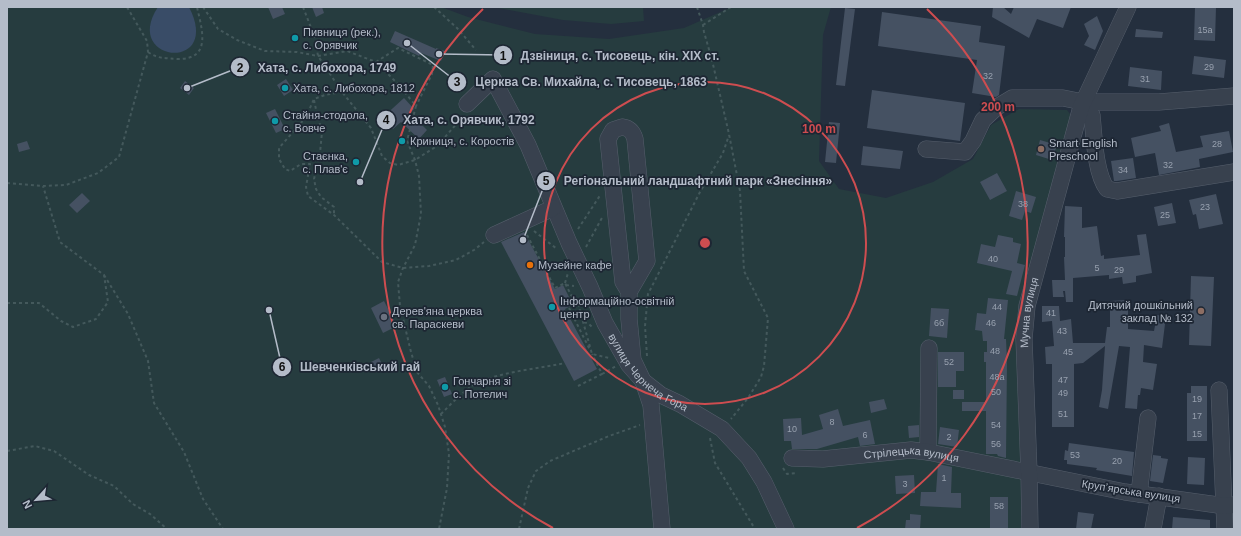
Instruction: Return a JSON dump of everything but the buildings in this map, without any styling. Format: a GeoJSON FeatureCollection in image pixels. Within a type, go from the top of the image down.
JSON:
{"type":"FeatureCollection","features":[{"type":"Feature","properties":{"kind":"street","name":"Мучна вулиця"},"geometry":{"type":"LineString","coordinates":[[1030,529],[1024,339],[1027,306],[1082,105],[1128,7]]}},
{"type":"Feature","properties":{"kind":"street","name":"вулиця Чернеча Гора"},"geometry":{"type":"LineString","coordinates":[[467,104],[493,80],[528,145],[553,208],[590,287],[604,323],[629,365],[643,381],[661,395],[705,418],[722,429],[749,458],[764,482],[786,529]]}},
{"type":"Feature","properties":{"kind":"street"},"geometry":{"type":"LineString","coordinates":[[926,149],[965,152],[973,141],[983,120],[997,107],[1012,98],[1063,98],[1082,105],[1159,102],[1234,96]]}},
{"type":"Feature","properties":{"kind":"street"},"geometry":{"type":"LineString","coordinates":[[1082,105],[1092,115],[1096,155],[1102,182],[1107,189],[1117,191],[1234,172]]}},
{"type":"Feature","properties":{"kind":"street"},"geometry":{"type":"LineString","coordinates":[[629,292],[623,282],[608,139],[613,130],[622,127],[631,130],[635,139],[647,261],[629,292],[629,319],[633,360],[643,381],[651,405],[662,529]]}},
{"type":"Feature","properties":{"kind":"street"},"geometry":{"type":"LineString","coordinates":[[494,234],[553,208]]}},
{"type":"Feature","properties":{"kind":"street"},"geometry":{"type":"LineString","coordinates":[[928,452],[929,348]]}},
{"type":"Feature","properties":{"kind":"street"},"geometry":{"type":"LineString","coordinates":[[1220,390],[1230,505],[1225,529]]}},
{"type":"Feature","properties":{"kind":"street"},"geometry":{"type":"LineString","coordinates":[[1139,494],[1148,418]]}},
{"type":"Feature","properties":{"kind":"street","name":"Стрілецька вулиця"},"geometry":{"type":"LineString","coordinates":[[791,467],[823,459],[911,450],[1029,472]]}},
{"type":"Feature","properties":{"kind":"street","name":"Крупʼярська вулиця"},"geometry":{"type":"LineString","coordinates":[[1029,472],[1139,494],[1230,505]]}},
{"type":"Feature","properties":{"kind":"street"},"geometry":{"type":"LineString","coordinates":[[1153,529],[1159,496]]}},
{"type":"Feature","properties":{"kind":"path"},"geometry":{"type":"LineString","coordinates":[[7,183],[43,186],[66,185],[98,173],[119,157],[148,52],[147,40],[127,7]]}},
{"type":"Feature","properties":{"kind":"path"},"geometry":{"type":"LineString","coordinates":[[148,52],[156,58],[188,59],[196,55],[203,44],[197,7]]}},
{"type":"Feature","properties":{"kind":"path"},"geometry":{"type":"LineString","coordinates":[[203,7],[218,29],[237,40],[265,51],[297,52],[318,56],[347,51],[376,62],[398,84],[416,106]]}},
{"type":"Feature","properties":{"kind":"path"},"geometry":{"type":"LineString","coordinates":[[303,7],[315,38],[318,56],[342,92],[371,128],[382,156],[390,163],[398,165],[415,160],[437,146],[459,121],[467,104]]}},
{"type":"Feature","properties":{"kind":"path"},"geometry":{"type":"LineString","coordinates":[[434,7],[457,28],[476,50]]}},
{"type":"Feature","properties":{"kind":"path"},"geometry":{"type":"LineString","coordinates":[[697,7],[712,60],[740,191],[744,271],[768,318],[764,366],[761,377],[748,398],[722,429]]}},
{"type":"Feature","properties":{"kind":"path"},"geometry":{"type":"LineString","coordinates":[[703,25],[731,7]]}},
{"type":"Feature","properties":{"kind":"path"},"geometry":{"type":"LineString","coordinates":[[376,62],[398,48],[434,65],[432,74],[416,106],[407,141],[415,160],[419,176],[421,214],[415,245],[403,268],[398,282],[404,328],[417,372],[429,386],[438,405],[445,427],[449,454],[447,488],[439,529]]}},
{"type":"Feature","properties":{"kind":"path"},"geometry":{"type":"LineString","coordinates":[[314,98],[342,92]]}},
{"type":"Feature","properties":{"kind":"path"},"geometry":{"type":"LineString","coordinates":[[314,98],[306,117],[279,148],[279,159],[285,169],[290,171],[301,164],[310,164],[306,188],[308,196],[334,215],[382,262],[403,268],[429,266],[456,260],[474,250],[494,234]]}},
{"type":"Feature","properties":{"kind":"path"},"geometry":{"type":"LineString","coordinates":[[314,98],[316,114],[322,132],[320,153],[314,179],[316,189],[321,197],[334,207],[334,215]]}},
{"type":"Feature","properties":{"kind":"path"},"geometry":{"type":"LineString","coordinates":[[648,362],[645,326],[648,294],[700,192],[723,153],[729,134]]}},
{"type":"Feature","properties":{"kind":"path"},"geometry":{"type":"LineString","coordinates":[[43,186],[60,242],[104,275],[128,314],[148,361],[154,403],[184,452],[203,500],[222,529]]}},
{"type":"Feature","properties":{"kind":"path"},"geometry":{"type":"LineString","coordinates":[[531,228],[557,249],[570,246],[602,193]]}},
{"type":"Feature","properties":{"kind":"path"},"geometry":{"type":"LineString","coordinates":[[527,234],[556,288],[565,283],[571,295],[577,300],[592,354]]}},
{"type":"Feature","properties":{"kind":"path"},"geometry":{"type":"LineString","coordinates":[[7,302],[39,304],[61,321],[74,327],[96,319],[108,302],[104,275]]}},
{"type":"Feature","properties":{"kind":"path"},"geometry":{"type":"LineString","coordinates":[[569,308],[602,374],[578,386]]}},
{"type":"Feature","properties":{"kind":"path"},"geometry":{"type":"LineString","coordinates":[[574,318],[581,314]]}},
{"type":"Feature","properties":{"kind":"path"},"geometry":{"type":"LineString","coordinates":[[441,414],[458,397],[478,382],[509,374],[565,364]]}},
{"type":"Feature","properties":{"kind":"path"},"geometry":{"type":"LineString","coordinates":[[705,418],[715,463],[755,529]]}},
{"type":"Feature","properties":{"kind":"path"},"geometry":{"type":"LineString","coordinates":[[519,529],[528,488],[536,471],[550,461],[609,436],[652,421]]}},
{"type":"Feature","properties":{"kind":"path"},"geometry":{"type":"LineString","coordinates":[[7,452],[34,446],[54,451],[89,475],[114,486],[133,504],[150,514],[167,529]]}},
{"type":"Feature","properties":{"kind":"green space"},"geometry":{"type":"Polygon","coordinates":[[[7,7],[441,7],[468,17],[535,34],[609,39],[684,28],[732,7],[831,7],[823,35],[819,161],[839,189],[886,198],[933,182],[973,159],[991,125],[1019,109],[1067,110],[1073,118],[1029,277],[1021,529],[7,529],[7,7]]]}},
{"type":"Feature","properties":{"kind":"green space"},"geometry":{"type":"Polygon","coordinates":[[[493,7],[643,7],[644,21],[611,24],[563,20],[493,7]]]}},
{"type":"Feature","properties":{"kind":"water"},"geometry":{"type":"Polygon","coordinates":[[[158,7],[189,7],[196,28],[193,43],[184,51],[172,53],[161,49],[152,40],[150,26],[158,7]]]}},
{"type":"Feature","properties":{"kind":"place","name":"Пивниця (рек.), с. Орявчик"},"geometry":{"type":"Point","coordinates":[295,38]}},
{"type":"Feature","properties":{"kind":"place","name":"Церква Св. Михайла, с. Тисовець, 1863"},"geometry":{"type":"Point","coordinates":[407,43]}},
{"type":"Feature","properties":{"kind":"place","name":"Дзвіниця, с. Тисовець, кін. XIX ст."},"geometry":{"type":"Point","coordinates":[439,54]}},
{"type":"Feature","properties":{"kind":"place","name":"Хата, с. Либохора, 1749"},"geometry":{"type":"Point","coordinates":[187,88]}},
{"type":"Feature","properties":{"kind":"place","name":"Хата, с. Либохора, 1812"},"geometry":{"type":"Point","coordinates":[285,88]}},
{"type":"Feature","properties":{"kind":"place","name":"Стайня-стодола, с. Вовче"},"geometry":{"type":"Point","coordinates":[275,121]}},
{"type":"Feature","properties":{"kind":"place","name":"Криниця, с. Коростів"},"geometry":{"type":"Point","coordinates":[402,141]}},
{"type":"Feature","properties":{"kind":"place","name":"Smart English Preschool"},"geometry":{"type":"Point","coordinates":[1041,149]}},
{"type":"Feature","properties":{"kind":"place","name":"Стаєнка, с. Плав'є"},"geometry":{"type":"Point","coordinates":[356,162]}},
{"type":"Feature","properties":{"kind":"place","name":"Хата, с. Орявчик, 1792"},"geometry":{"type":"Point","coordinates":[360,182]}},
{"type":"Feature","properties":{"kind":"place","name":"Регіональний ландшафтний парк «Знесіння»"},"geometry":{"type":"Point","coordinates":[523,240]}},
{"type":"Feature","properties":{"kind":"place","name":"Музейне кафе"},"geometry":{"type":"Point","coordinates":[530,265]}},
{"type":"Feature","properties":{"kind":"place","name":"Інформаційно-освітній центр"},"geometry":{"type":"Point","coordinates":[552,307]}},
{"type":"Feature","properties":{"kind":"place","name":"Шевченківський гай"},"geometry":{"type":"Point","coordinates":[269,310]}},
{"type":"Feature","properties":{"kind":"place","name":"Дитячий дошкільний заклад № 132"},"geometry":{"type":"Point","coordinates":[1201,311]}},
{"type":"Feature","properties":{"kind":"place","name":"Дерев'яна церква св. Параскеви"},"geometry":{"type":"Point","coordinates":[384,317]}},
{"type":"Feature","properties":{"kind":"place","name":"Гончарня зі с. Потелич"},"geometry":{"type":"Point","coordinates":[445,387]}}]}
